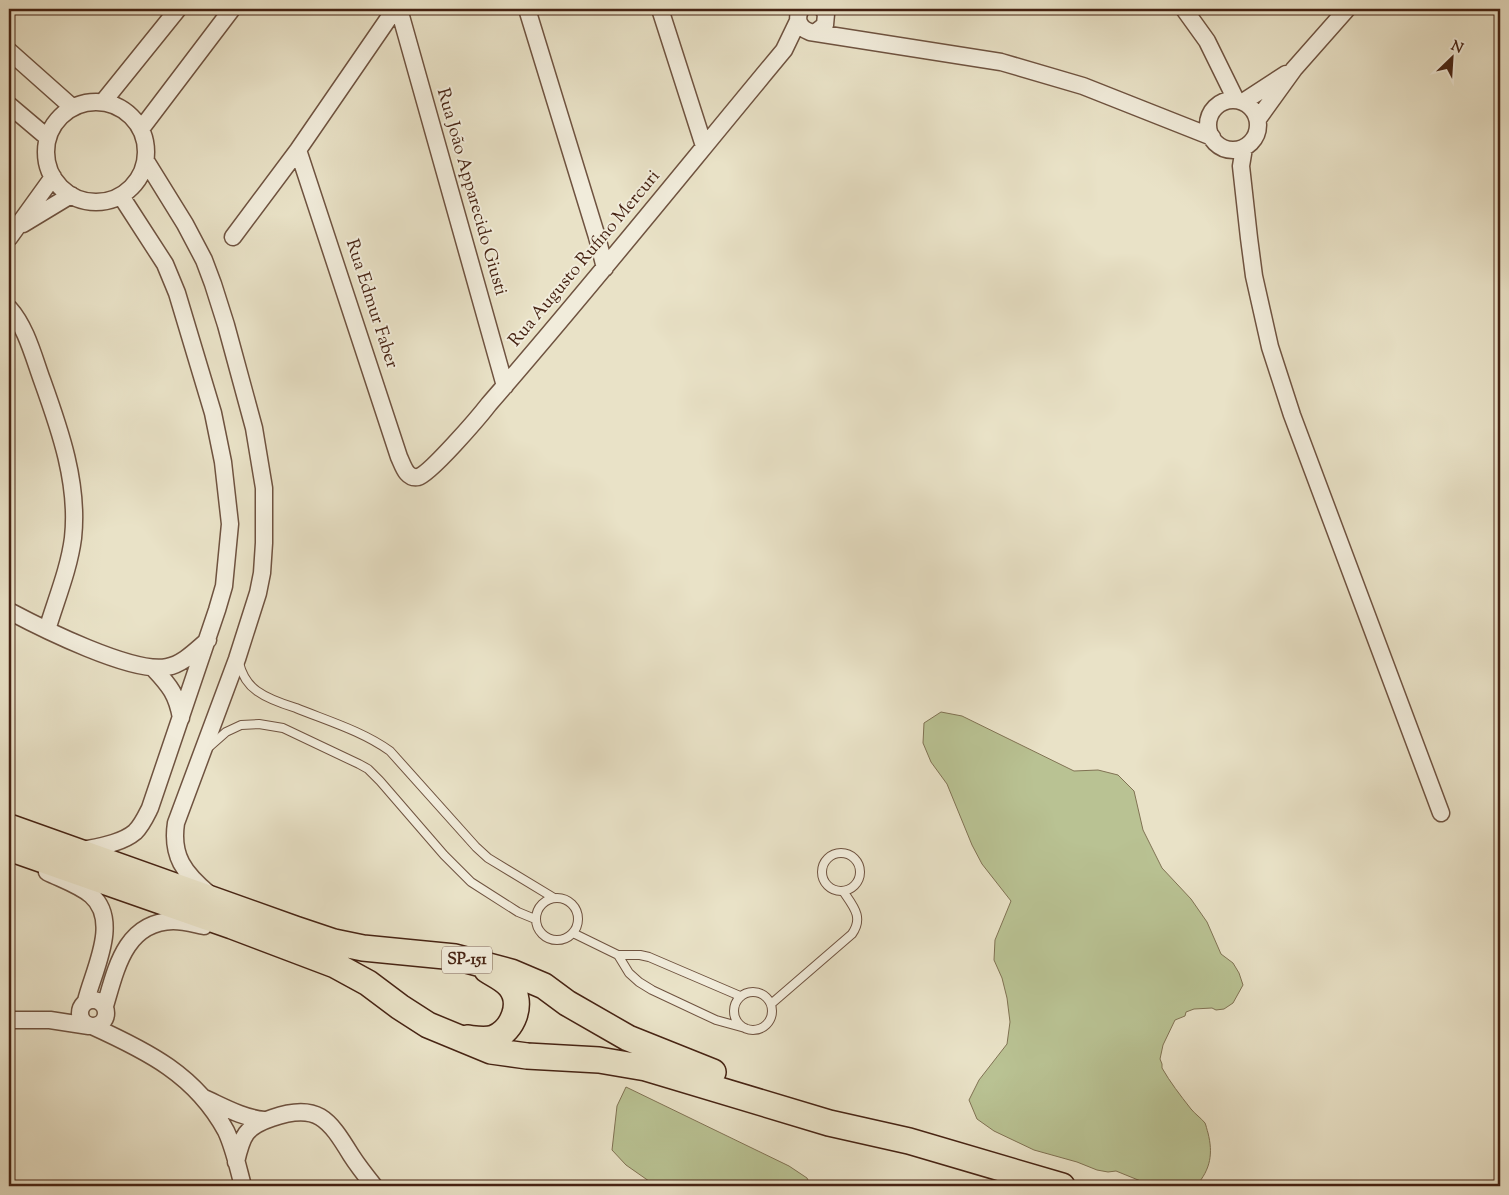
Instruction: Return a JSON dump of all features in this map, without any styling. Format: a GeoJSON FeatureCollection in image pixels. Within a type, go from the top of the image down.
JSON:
{"type":"FeatureCollection","features":[{"type":"Feature","properties":{"kind":"main road","name":"SP-151"},"geometry":{"type":"LineString","coordinates":[[9,827],[334,942],[363,948],[456,957],[511,972],[544,986],[567,1003],[628,1038],[716,1073],[909,1141],[1062,1186]]}},
{"type":"Feature","properties":{"kind":"main road","name":"SP-151"},"geometry":{"type":"LineString","coordinates":[[9,848],[250,933],[334,965],[368,983],[428,1025],[492,1050],[527,1056],[599,1060],[646,1068],[829,1123],[909,1141]]}},
{"type":"Feature","properties":{"kind":"main road"},"geometry":{"type":"LineString","coordinates":[[456,957],[502,979],[511,987],[516,1004],[512,1022],[507,1029],[494,1038],[485,1040],[457,1037]]}},
{"type":"Feature","properties":{"kind":"street"},"geometry":{"type":"LineString","coordinates":[[103,102],[178,9]]}},
{"type":"Feature","properties":{"kind":"street"},"geometry":{"type":"LineString","coordinates":[[141,129],[232,9]]}},
{"type":"Feature","properties":{"kind":"street"},"geometry":{"type":"LineString","coordinates":[[233,237],[298,150],[395,9]]}},
{"type":"Feature","properties":{"kind":"street","name":"Rua João Apparecido Giusti"},"geometry":{"type":"LineString","coordinates":[[400,9],[505,386]]}},
{"type":"Feature","properties":{"kind":"street"},"geometry":{"type":"LineString","coordinates":[[527,9],[605,268]]}},
{"type":"Feature","properties":{"kind":"street"},"geometry":{"type":"LineString","coordinates":[[660,9],[704,146]]}},
{"type":"Feature","properties":{"kind":"street"},"geometry":{"type":"LineString","coordinates":[[812,17],[844,38],[1001,62],[1083,86],[1170,121],[1210,130],[1224,148],[1239,149],[1252,141],[1258,127],[1258,119],[1250,106],[1235,101],[1207,41],[1184,9]]}},
{"type":"Feature","properties":{"kind":"street"},"geometry":{"type":"LineString","coordinates":[[1258,119],[1294,69],[1347,9]]}},
{"type":"Feature","properties":{"kind":"street","name":"Rua Augusto Rufino Mercuri"},"geometry":{"type":"LineString","coordinates":[[406,472],[412,476],[419,477],[427,472],[463,435],[605,268],[812,17]]}},
{"type":"Feature","properties":{"kind":"street"},"geometry":{"type":"LineString","coordinates":[[9,51],[72,108]]}},
{"type":"Feature","properties":{"kind":"street"},"geometry":{"type":"LineString","coordinates":[[1210,130],[1215,108],[1235,101],[1294,69]]}},
{"type":"Feature","properties":{"kind":"street"},"geometry":{"type":"LineString","coordinates":[[87,102],[103,102],[118,107],[132,116],[141,129],[146,144],[146,161],[142,175],[133,187],[121,196],[96,202],[83,200],[61,188],[53,177],[47,158],[48,138],[57,120],[72,108],[87,102]]}},
{"type":"Feature","properties":{"kind":"street"},"geometry":{"type":"LineString","coordinates":[[9,106],[48,138]]}},
{"type":"Feature","properties":{"kind":"street"},"geometry":{"type":"LineString","coordinates":[[1239,149],[1254,276],[1280,382],[1441,813]]}},
{"type":"Feature","properties":{"kind":"street","name":"Rua Edmur Faber"},"geometry":{"type":"LineString","coordinates":[[298,150],[399,457],[406,472]]}},
{"type":"Feature","properties":{"kind":"street"},"geometry":{"type":"LineString","coordinates":[[146,161],[204,260],[213,284],[240,375],[260,460],[264,488],[265,516],[262,573],[249,623],[196,765],[176,823],[174,838],[176,853],[184,868],[194,881],[218,902]]}},
{"type":"Feature","properties":{"kind":"street"},"geometry":{"type":"LineString","coordinates":[[13,233],[53,177]]}},
{"type":"Feature","properties":{"kind":"street"},"geometry":{"type":"LineString","coordinates":[[13,233],[71,195]]}},
{"type":"Feature","properties":{"kind":"street"},"geometry":{"type":"LineString","coordinates":[[77,851],[125,838],[135,832],[150,808],[208,640],[224,586],[230,524],[228,494],[213,413],[177,293],[165,264],[121,196]]}},
{"type":"Feature","properties":{"kind":"street"},"geometry":{"type":"LineString","coordinates":[[9,308],[25,333],[59,427],[72,495],[74,516],[68,563],[47,630]]}},
{"type":"Feature","properties":{"kind":"street"},"geometry":{"type":"LineString","coordinates":[[9,611],[47,630],[113,658],[154,669],[178,664],[208,640]]}},
{"type":"Feature","properties":{"kind":"street"},"geometry":{"type":"LineString","coordinates":[[154,669],[172,690],[178,701],[181,719]]}},
{"type":"Feature","properties":{"kind":"street"},"geometry":{"type":"LineString","coordinates":[[9,853],[83,889],[98,904],[103,912],[105,932],[84,1003],[80,1008],[82,1021],[158,1059],[174,1070],[204,1098],[226,1132],[243,1186]]}},
{"type":"Feature","properties":{"kind":"street"},"geometry":{"type":"LineString","coordinates":[[9,1020],[50,1020],[90,1026],[101,1024],[106,1017],[106,1010],[121,956],[134,936],[154,925],[173,921],[250,933]]}},
{"type":"Feature","properties":{"kind":"street"},"geometry":{"type":"LineString","coordinates":[[50,1020],[72,1013],[84,1003],[95,1000],[100,1001],[114,1026],[127,1042]]}},
{"type":"Feature","properties":{"kind":"street"},"geometry":{"type":"LineString","coordinates":[[204,1098],[241,1115],[264,1120]]}},
{"type":"Feature","properties":{"kind":"street"},"geometry":{"type":"LineString","coordinates":[[236,1162],[246,1132],[264,1120],[288,1112],[298,1111],[321,1117],[332,1125],[374,1186]]}},
{"type":"Feature","properties":{"kind":"lane"},"geometry":{"type":"LineString","coordinates":[[238,656],[241,671],[246,681],[258,691],[285,704],[374,739],[390,751],[488,858],[554,898],[568,901],[577,912],[578,919],[573,933],[560,940],[553,940],[541,933],[535,920],[536,913],[542,903],[554,898]]}},
{"type":"Feature","properties":{"kind":"lane"},"geometry":{"type":"LineString","coordinates":[[196,765],[212,744],[226,732],[241,726],[259,724],[283,728],[368,769],[444,855],[471,882],[518,912],[535,920]]}},
{"type":"Feature","properties":{"kind":"lane"},"geometry":{"type":"LineString","coordinates":[[771,1004],[852,934],[857,927],[858,918],[855,910],[843,891],[830,888],[825,884],[821,871],[826,858],[838,852],[845,852],[856,859],[860,872],[855,885],[843,891]]}},
{"type":"Feature","properties":{"kind":"lane"},"geometry":{"type":"LineString","coordinates":[[573,933],[618,955],[649,957],[740,996]]}},
{"type":"Feature","properties":{"kind":"lane"},"geometry":{"type":"LineString","coordinates":[[618,955],[630,973],[639,982],[652,990],[716,1020],[752,1030],[760,1029],[766,1025],[772,1012],[771,1004],[767,997],[761,993],[754,991],[746,992],[735,1002],[735,1017],[739,1024],[745,1028]]}},
{"type":"Feature","properties":{"kind":"green space"},"geometry":{"type":"Polygon","coordinates":[[[941,712],[962,716],[1074,771],[1098,770],[1118,775],[1134,791],[1143,830],[1162,868],[1191,899],[1207,922],[1221,954],[1233,963],[1239,973],[1243,985],[1233,1003],[1224,1009],[1194,1009],[1186,1012],[1185,1016],[1175,1020],[1163,1045],[1160,1059],[1162,1068],[1172,1083],[1191,1109],[1205,1123],[1210,1140],[1210,1161],[1205,1173],[1196,1186],[1153,1186],[1116,1171],[1097,1170],[1077,1162],[1034,1150],[994,1131],[977,1119],[969,1100],[979,1080],[1007,1044],[1010,1022],[1007,998],[1002,978],[994,960],[995,940],[1011,901],[982,864],[972,845],[947,784],[931,762],[923,743],[924,723],[941,712]]]}},
{"type":"Feature","properties":{"kind":"green space"},"geometry":{"type":"Polygon","coordinates":[[[626,1087],[789,1166],[807,1178],[811,1186],[656,1186],[626,1165],[612,1150],[617,1106],[626,1087]]]}}]}
